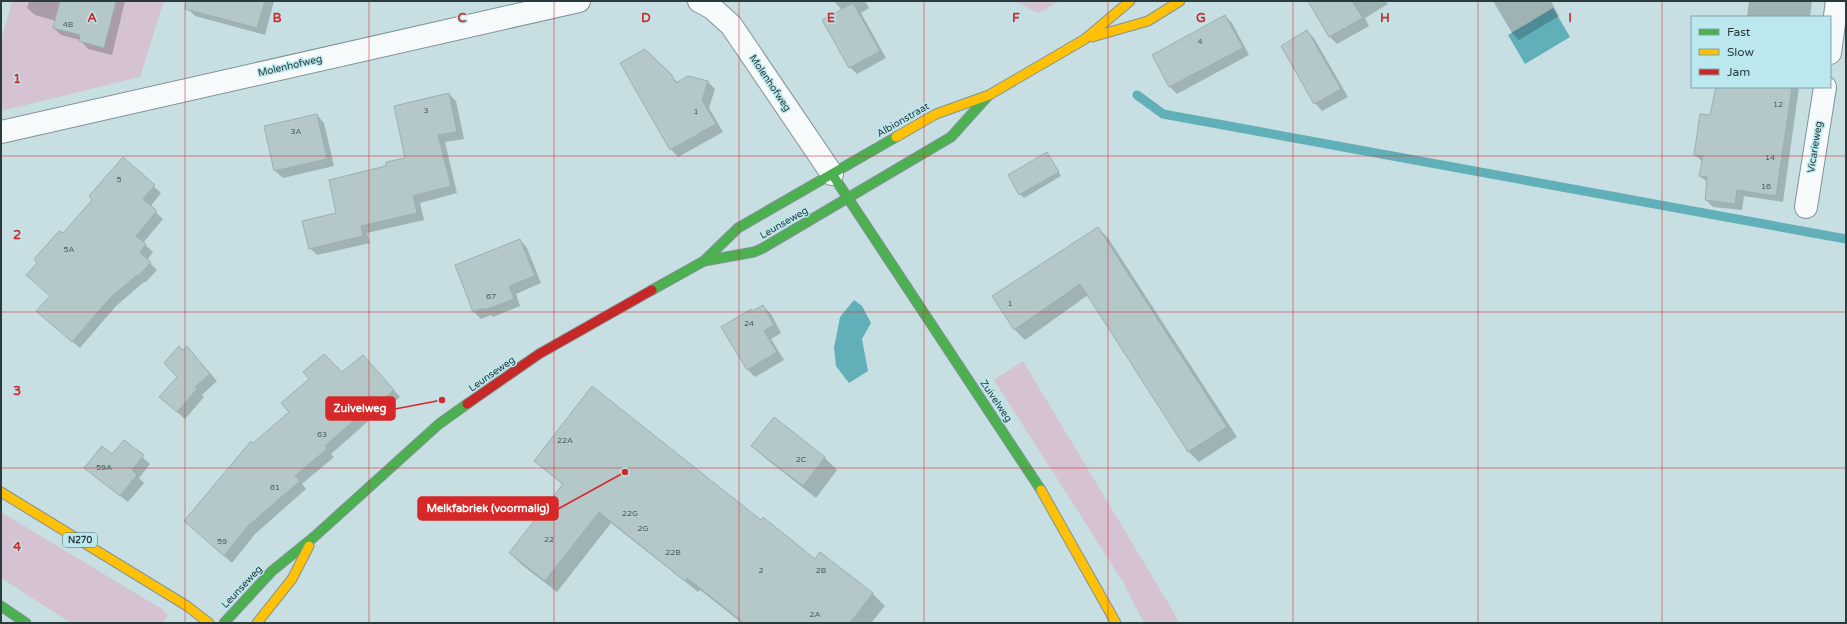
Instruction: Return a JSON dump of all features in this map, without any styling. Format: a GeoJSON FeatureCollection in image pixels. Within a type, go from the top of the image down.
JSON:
{"type":"FeatureCollection","features":[{"type":"Feature","properties":{"kind":"main road","name":"Albionstraat"},"geometry":{"type":"LineString","coordinates":[[832,174],[936,114],[989,95],[1085,39],[1130,1]]}},
{"type":"Feature","properties":{"kind":"main road","name":"Albionstraat"},"geometry":{"type":"LineString","coordinates":[[1085,39],[1148,21],[1180,1]]}},
{"type":"Feature","properties":{"kind":"main road","name":"Albionstraat"},"geometry":{"type":"LineString","coordinates":[[848,198],[951,137],[989,95]]}},
{"type":"Feature","properties":{"kind":"main road","name":"Zuivelweg"},"geometry":{"type":"LineString","coordinates":[[832,174],[1037,483],[1116,623]]}},
{"type":"Feature","properties":{"kind":"main road","name":"Leunseweg"},"geometry":{"type":"LineString","coordinates":[[224,623],[272,572],[439,424],[539,354],[704,261],[738,228],[832,174]]}},
{"type":"Feature","properties":{"kind":"main road","name":"Leunseweg"},"geometry":{"type":"LineString","coordinates":[[704,261],[754,252],[764,248],[848,198]]}},
{"type":"Feature","properties":{"kind":"main road","name":"N270"},"geometry":{"type":"LineString","coordinates":[[1,492],[182,602],[209,623]]}},
{"type":"Feature","properties":{"kind":"main road","name":"Leunseweg"},"geometry":{"type":"LineString","coordinates":[[257,623],[292,579],[314,536]]}},
{"type":"Feature","properties":{"kind":"main road"},"geometry":{"type":"LineString","coordinates":[[1,606],[26,623]]}},
{"type":"Feature","properties":{"kind":"street","name":"Molenhofweg"},"geometry":{"type":"LineString","coordinates":[[1,132],[579,1]]}},
{"type":"Feature","properties":{"kind":"street","name":"Molenhofweg"},"geometry":{"type":"LineString","coordinates":[[699,1],[712,8],[731,25],[832,174]]}},
{"type":"Feature","properties":{"kind":"street"},"geometry":{"type":"LineString","coordinates":[[1831,46],[1837,1]]}},
{"type":"Feature","properties":{"kind":"street"},"geometry":{"type":"LineString","coordinates":[[1831,59],[1846,61]]}},
{"type":"Feature","properties":{"kind":"street","name":"Vicarieweg"},"geometry":{"type":"LineString","coordinates":[[1806,207],[1825,88]]}},
{"type":"Feature","properties":{"kind":"shaded area"},"geometry":{"type":"Polygon","coordinates":[[[12,1],[164,1],[140,77],[1,111],[1,42],[12,1]]]}},
{"type":"Feature","properties":{"kind":"shaded area"},"geometry":{"type":"Polygon","coordinates":[[[1014,1],[1060,1],[1038,13],[1014,1]]]}},
{"type":"Feature","properties":{"kind":"shaded area"},"geometry":{"type":"Polygon","coordinates":[[[1023,361],[1179,623],[1144,623],[1123,582],[994,380],[1023,361]]]}},
{"type":"Feature","properties":{"kind":"shaded area"},"geometry":{"type":"Polygon","coordinates":[[[1,512],[162,609],[168,615],[163,623],[71,623],[1,578],[1,512]]]}},
{"type":"Feature","properties":{"kind":"water"},"geometry":{"type":"Polygon","coordinates":[[[1553,8],[1570,37],[1525,64],[1508,35],[1553,8]]]}},
{"type":"Feature","properties":{"kind":"water"},"geometry":{"type":"Polygon","coordinates":[[[854,300],[862,306],[871,323],[862,339],[868,371],[849,383],[836,366],[834,348],[840,317],[854,300]]]}},
{"type":"Feature","properties":{"kind":"building"},"geometry":{"type":"Polygon","coordinates":[[[60,1],[116,1],[104,48],[79,41],[80,35],[53,28],[60,1]]]}},
{"type":"Feature","properties":{"kind":"building"},"geometry":{"type":"Polygon","coordinates":[[[186,1],[265,1],[257,28],[185,9],[186,1]]]}},
{"type":"Feature","properties":{"kind":"building"},"geometry":{"type":"Polygon","coordinates":[[[1308,1],[1352,1],[1363,18],[1329,37],[1308,1]]]}},
{"type":"Feature","properties":{"kind":"building"},"geometry":{"type":"Polygon","coordinates":[[[853,3],[880,51],[849,68],[822,20],[853,3]]]}},
{"type":"Feature","properties":{"kind":"building"},"geometry":{"type":"Polygon","coordinates":[[[1225,15],[1243,48],[1169,87],[1152,55],[1225,15]]]}},
{"type":"Feature","properties":{"kind":"building"},"geometry":{"type":"Polygon","coordinates":[[[1307,30],[1341,89],[1314,104],[1281,46],[1307,30]]]}},
{"type":"Feature","properties":{"kind":"building"},"geometry":{"type":"Polygon","coordinates":[[[645,49],[671,74],[676,83],[688,76],[708,81],[702,100],[716,124],[670,150],[620,63],[645,49]]]}},
{"type":"Feature","properties":{"kind":"building"},"geometry":{"type":"Polygon","coordinates":[[[1716,88],[1792,88],[1776,196],[1737,190],[1735,204],[1705,200],[1707,177],[1699,176],[1703,156],[1694,155],[1700,114],[1710,115],[1716,88]]]}},
{"type":"Feature","properties":{"kind":"building"},"geometry":{"type":"Polygon","coordinates":[[[449,93],[457,132],[438,135],[451,186],[413,196],[417,213],[361,226],[363,236],[309,249],[302,221],[336,213],[329,180],[386,166],[386,162],[405,158],[394,106],[449,93]]]}},
{"type":"Feature","properties":{"kind":"building"},"geometry":{"type":"Polygon","coordinates":[[[317,114],[327,159],[274,171],[264,126],[317,114]]]}},
{"type":"Feature","properties":{"kind":"building"},"geometry":{"type":"Polygon","coordinates":[[[1047,152],[1059,172],[1019,195],[1008,175],[1047,152]]]}},
{"type":"Feature","properties":{"kind":"building"},"geometry":{"type":"Polygon","coordinates":[[[123,157],[155,185],[143,199],[157,211],[136,236],[146,244],[140,253],[151,262],[139,276],[137,275],[109,299],[72,342],[36,311],[50,296],[26,275],[37,263],[34,259],[59,231],[63,233],[92,200],[89,196],[123,157]]]}},
{"type":"Feature","properties":{"kind":"building"},"geometry":{"type":"Polygon","coordinates":[[[1098,227],[1227,427],[1188,452],[1080,284],[1014,330],[992,296],[1098,227]]]}},
{"type":"Feature","properties":{"kind":"building"},"geometry":{"type":"Polygon","coordinates":[[[520,239],[535,276],[509,286],[514,299],[485,310],[484,308],[473,312],[455,265],[520,239]]]}},
{"type":"Feature","properties":{"kind":"building"},"geometry":{"type":"Polygon","coordinates":[[[763,305],[774,325],[764,331],[777,352],[747,370],[721,327],[751,309],[752,311],[763,305]]]}},
{"type":"Feature","properties":{"kind":"building"},"geometry":{"type":"Polygon","coordinates":[[[179,346],[183,350],[187,346],[210,374],[195,387],[197,389],[177,412],[159,397],[177,377],[164,363],[179,346]]]}},
{"type":"Feature","properties":{"kind":"building"},"geometry":{"type":"Polygon","coordinates":[[[324,354],[342,372],[363,355],[394,390],[367,413],[365,411],[325,446],[327,449],[295,476],[300,481],[248,526],[224,556],[184,521],[251,441],[253,443],[289,412],[281,403],[309,379],[303,372],[324,354]]]}},
{"type":"Feature","properties":{"kind":"building"},"geometry":{"type":"Polygon","coordinates":[[[592,386],[761,520],[763,517],[815,559],[820,552],[873,593],[850,623],[744,623],[687,578],[685,581],[599,512],[545,581],[509,553],[563,484],[534,461],[592,386]]]}},
{"type":"Feature","properties":{"kind":"building"},"geometry":{"type":"Polygon","coordinates":[[[774,417],[825,457],[803,486],[751,446],[774,417]]]}},
{"type":"Feature","properties":{"kind":"building"},"geometry":{"type":"Polygon","coordinates":[[[124,440],[144,455],[132,470],[137,475],[120,496],[84,468],[102,446],[112,454],[124,440]]]}},
{"type":"Feature","properties":{"kind":"waterway"},"geometry":{"type":"LineString","coordinates":[[1137,95],[1163,114],[1846,239]]}},
{"type":"Feature","properties":{"kind":"traffic: fast"},"geometry":{"type":"LineString","coordinates":[[704,261],[754,252],[763,248],[951,137],[987,97]]}},
{"type":"Feature","properties":{"kind":"traffic: fast"},"geometry":{"type":"LineString","coordinates":[[652,290],[704,261],[738,228],[896,137]]}},
{"type":"Feature","properties":{"kind":"traffic: fast"},"geometry":{"type":"LineString","coordinates":[[832,174],[1041,490]]}},
{"type":"Feature","properties":{"kind":"traffic: fast"},"geometry":{"type":"LineString","coordinates":[[224,623],[272,571],[314,537],[439,424],[467,404]]}},
{"type":"Feature","properties":{"kind":"traffic: fast"},"geometry":{"type":"LineString","coordinates":[[1,606],[26,623]]}},
{"type":"Feature","properties":{"kind":"traffic: slow"},"geometry":{"type":"LineString","coordinates":[[896,137],[936,114],[989,95],[1085,39],[1130,1]]}},
{"type":"Feature","properties":{"kind":"traffic: slow"},"geometry":{"type":"LineString","coordinates":[[1092,37],[1148,21],[1180,1]]}},
{"type":"Feature","properties":{"kind":"traffic: slow"},"geometry":{"type":"LineString","coordinates":[[1041,490],[1116,623]]}},
{"type":"Feature","properties":{"kind":"traffic: slow"},"geometry":{"type":"LineString","coordinates":[[1,492],[187,606],[209,623]]}},
{"type":"Feature","properties":{"kind":"traffic: slow"},"geometry":{"type":"LineString","coordinates":[[257,623],[292,579],[309,546]]}},
{"type":"Feature","properties":{"kind":"traffic: jam"},"geometry":{"type":"LineString","coordinates":[[467,404],[539,354],[652,290]]}},
{"type":"Feature","properties":{"kind":"place","name":"Zuivelweg"},"geometry":{"type":"Point","coordinates":[442,400]}},
{"type":"Feature","properties":{"kind":"place","name":"Melkfabriek (voormalig)"},"geometry":{"type":"Point","coordinates":[625,472]}}]}
